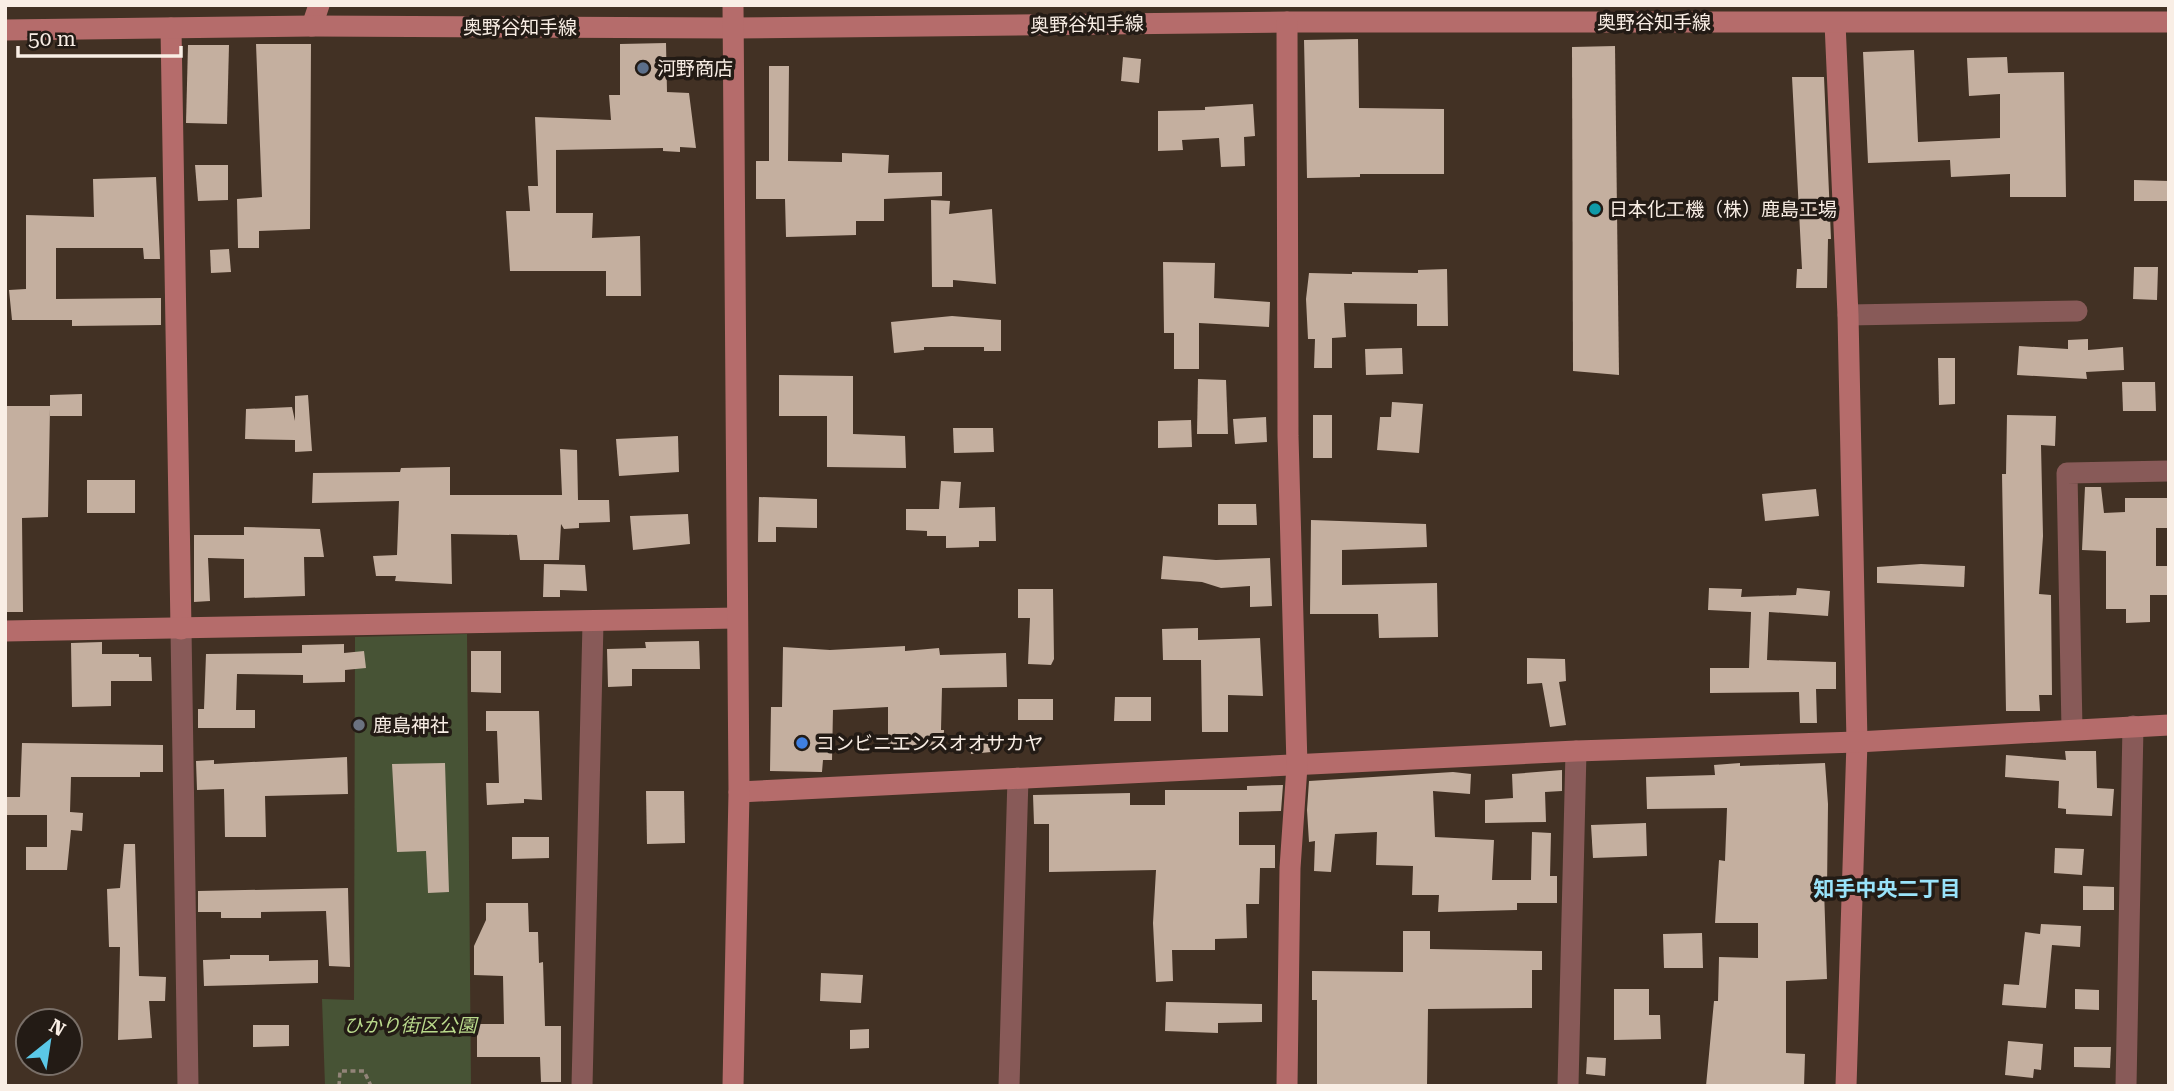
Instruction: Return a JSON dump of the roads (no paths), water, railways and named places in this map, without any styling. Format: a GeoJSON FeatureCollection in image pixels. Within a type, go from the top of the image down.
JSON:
{"type":"FeatureCollection","features":[{"type":"Feature","properties":{"kind":"street"},"geometry":{"type":"LineString","coordinates":[[733,5],[739,792],[733,1086]]}},
{"type":"Feature","properties":{"kind":"street","name":"奥野谷知手線"},"geometry":{"type":"LineString","coordinates":[[5,30],[171,28],[312,12],[733,28],[1287,22],[2169,22]]}},
{"type":"Feature","properties":{"kind":"street"},"geometry":{"type":"LineString","coordinates":[[1287,22],[1288,436],[1297,766],[1290,868],[1287,1086]]}},
{"type":"Feature","properties":{"kind":"street"},"geometry":{"type":"LineString","coordinates":[[1835,23],[1848,315],[1857,742],[1846,1086]]}},
{"type":"Feature","properties":{"kind":"street"},"geometry":{"type":"LineString","coordinates":[[171,28],[188,1086]]}},
{"type":"Feature","properties":{"kind":"street"},"geometry":{"type":"LineString","coordinates":[[1848,315],[2077,311]]}},
{"type":"Feature","properties":{"kind":"street"},"geometry":{"type":"LineString","coordinates":[[2072,729],[2067,473],[2169,471]]}},
{"type":"Feature","properties":{"kind":"street"},"geometry":{"type":"LineString","coordinates":[[5,631],[593,623],[737,618]]}},
{"type":"Feature","properties":{"kind":"street"},"geometry":{"type":"LineString","coordinates":[[582,1086],[593,623]]}},
{"type":"Feature","properties":{"kind":"street"},"geometry":{"type":"LineString","coordinates":[[739,792],[1576,751],[1857,742],[2169,724]]}},
{"type":"Feature","properties":{"kind":"street"},"geometry":{"type":"LineString","coordinates":[[2126,1086],[2133,726]]}},
{"type":"Feature","properties":{"kind":"street"},"geometry":{"type":"LineString","coordinates":[[1569,1086],[1576,751]]}},
{"type":"Feature","properties":{"kind":"street"},"geometry":{"type":"LineString","coordinates":[[1009,1086],[1018,778]]}},
{"type":"Feature","properties":{"kind":"place","name":"河野商店"},"geometry":{"type":"Point","coordinates":[643,68]}},
{"type":"Feature","properties":{"kind":"place","name":"日本化工機（株）鹿島工場"},"geometry":{"type":"Point","coordinates":[1595,209]}},
{"type":"Feature","properties":{"kind":"place","name":"鹿島神社"},"geometry":{"type":"Point","coordinates":[359,725]}},
{"type":"Feature","properties":{"kind":"place","name":"コンビニエンスオオサカヤ"},"geometry":{"type":"Point","coordinates":[802,743]}},
{"type":"Feature","properties":{"kind":"district","name":"知手中央二丁目"},"geometry":{"type":"Point","coordinates":[1887,889]}},
{"type":"Feature","properties":{"kind":"park label","name":"ひかり街区公園"},"geometry":{"type":"Point","coordinates":[410,1025]}}]}
